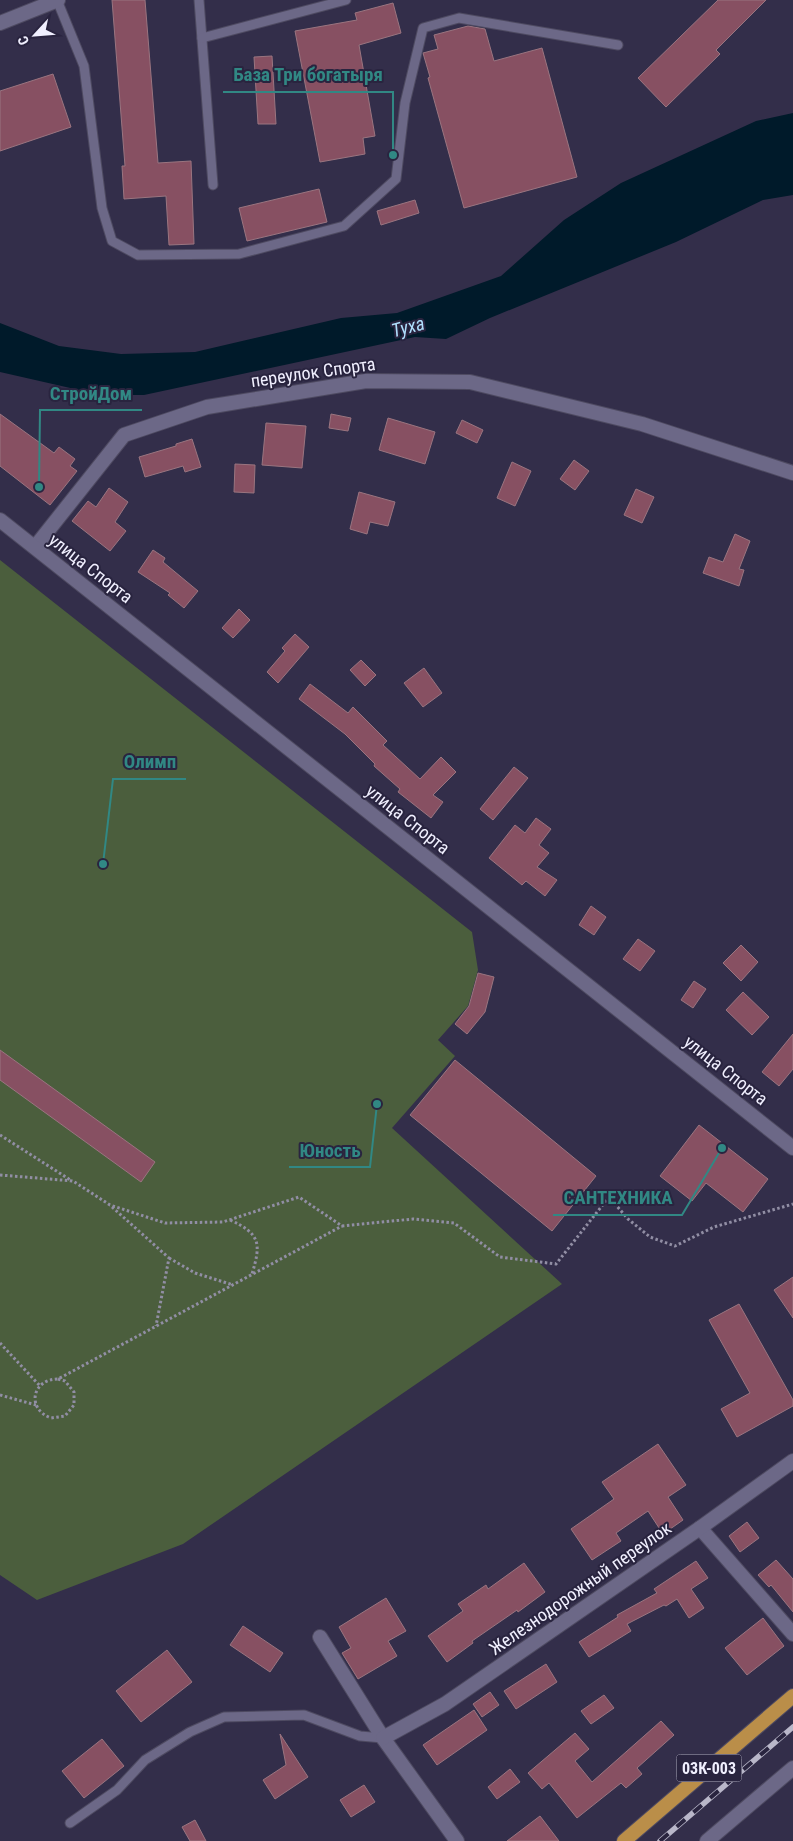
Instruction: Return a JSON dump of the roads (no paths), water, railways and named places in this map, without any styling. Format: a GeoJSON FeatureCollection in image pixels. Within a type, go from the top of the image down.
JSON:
{"type":"FeatureCollection","features":[{"type":"Feature","properties":{"kind":"main road","name":"03К-003"},"geometry":{"type":"LineString","coordinates":[[624,1841],[793,1696]]}},
{"type":"Feature","properties":{"kind":"street"},"geometry":{"type":"LineString","coordinates":[[0,23],[58,0]]}},
{"type":"Feature","properties":{"kind":"street","name":"переулок Спорта"},"geometry":{"type":"LineString","coordinates":[[35,547],[124,435],[207,407],[366,380],[470,382],[642,424],[793,473]]}},
{"type":"Feature","properties":{"kind":"street","name":"улица Спорта"},"geometry":{"type":"LineString","coordinates":[[0,520],[793,1148]]}},
{"type":"Feature","properties":{"kind":"street","name":"Железнодорожный переулок"},"geometry":{"type":"LineString","coordinates":[[382,1738],[445,1704],[793,1462]]}},
{"type":"Feature","properties":{"kind":"street"},"geometry":{"type":"LineString","coordinates":[[700,1528],[793,1634]]}},
{"type":"Feature","properties":{"kind":"street"},"geometry":{"type":"LineString","coordinates":[[320,1637],[382,1738],[457,1841]]}},
{"type":"Feature","properties":{"kind":"street"},"geometry":{"type":"LineString","coordinates":[[707,1841],[793,1768]]}},
{"type":"Feature","properties":{"kind":"lane"},"geometry":{"type":"LineString","coordinates":[[58,0],[84,66],[102,208],[112,240],[138,255],[239,254],[344,226],[396,179],[405,104],[423,28],[459,18],[618,45]]}},
{"type":"Feature","properties":{"kind":"lane"},"geometry":{"type":"LineString","coordinates":[[199,0],[213,185]]}},
{"type":"Feature","properties":{"kind":"lane"},"geometry":{"type":"LineString","coordinates":[[202,38],[346,0]]}},
{"type":"Feature","properties":{"kind":"lane"},"geometry":{"type":"LineString","coordinates":[[70,1823],[117,1790],[145,1760],[190,1732],[224,1717],[304,1715],[360,1736],[382,1738]]}},
{"type":"Feature","properties":{"kind":"water","name":"Туха"},"geometry":{"type":"Polygon","coordinates":[[[793,113],[793,195],[763,200],[676,242],[490,318],[446,339],[415,337],[144,395],[101,395],[0,372],[0,323],[59,346],[121,354],[195,352],[341,318],[397,313],[501,276],[564,220],[621,183],[756,121],[793,113]]]}},
{"type":"Feature","properties":{"kind":"railway"},"geometry":{"type":"LineString","coordinates":[[660,1841],[793,1727]]}},
{"type":"Feature","properties":{"kind":"place","name":"База Три богатыря"},"geometry":{"type":"Point","coordinates":[393,155]}},
{"type":"Feature","properties":{"kind":"place","name":"СтройДом"},"geometry":{"type":"Point","coordinates":[39,487]}},
{"type":"Feature","properties":{"kind":"place","name":"Олимп"},"geometry":{"type":"Point","coordinates":[103,864]}},
{"type":"Feature","properties":{"kind":"place","name":"Юность"},"geometry":{"type":"Point","coordinates":[377,1104]}},
{"type":"Feature","properties":{"kind":"place","name":"САНТЕХНИКА"},"geometry":{"type":"Point","coordinates":[722,1148]}}]}
